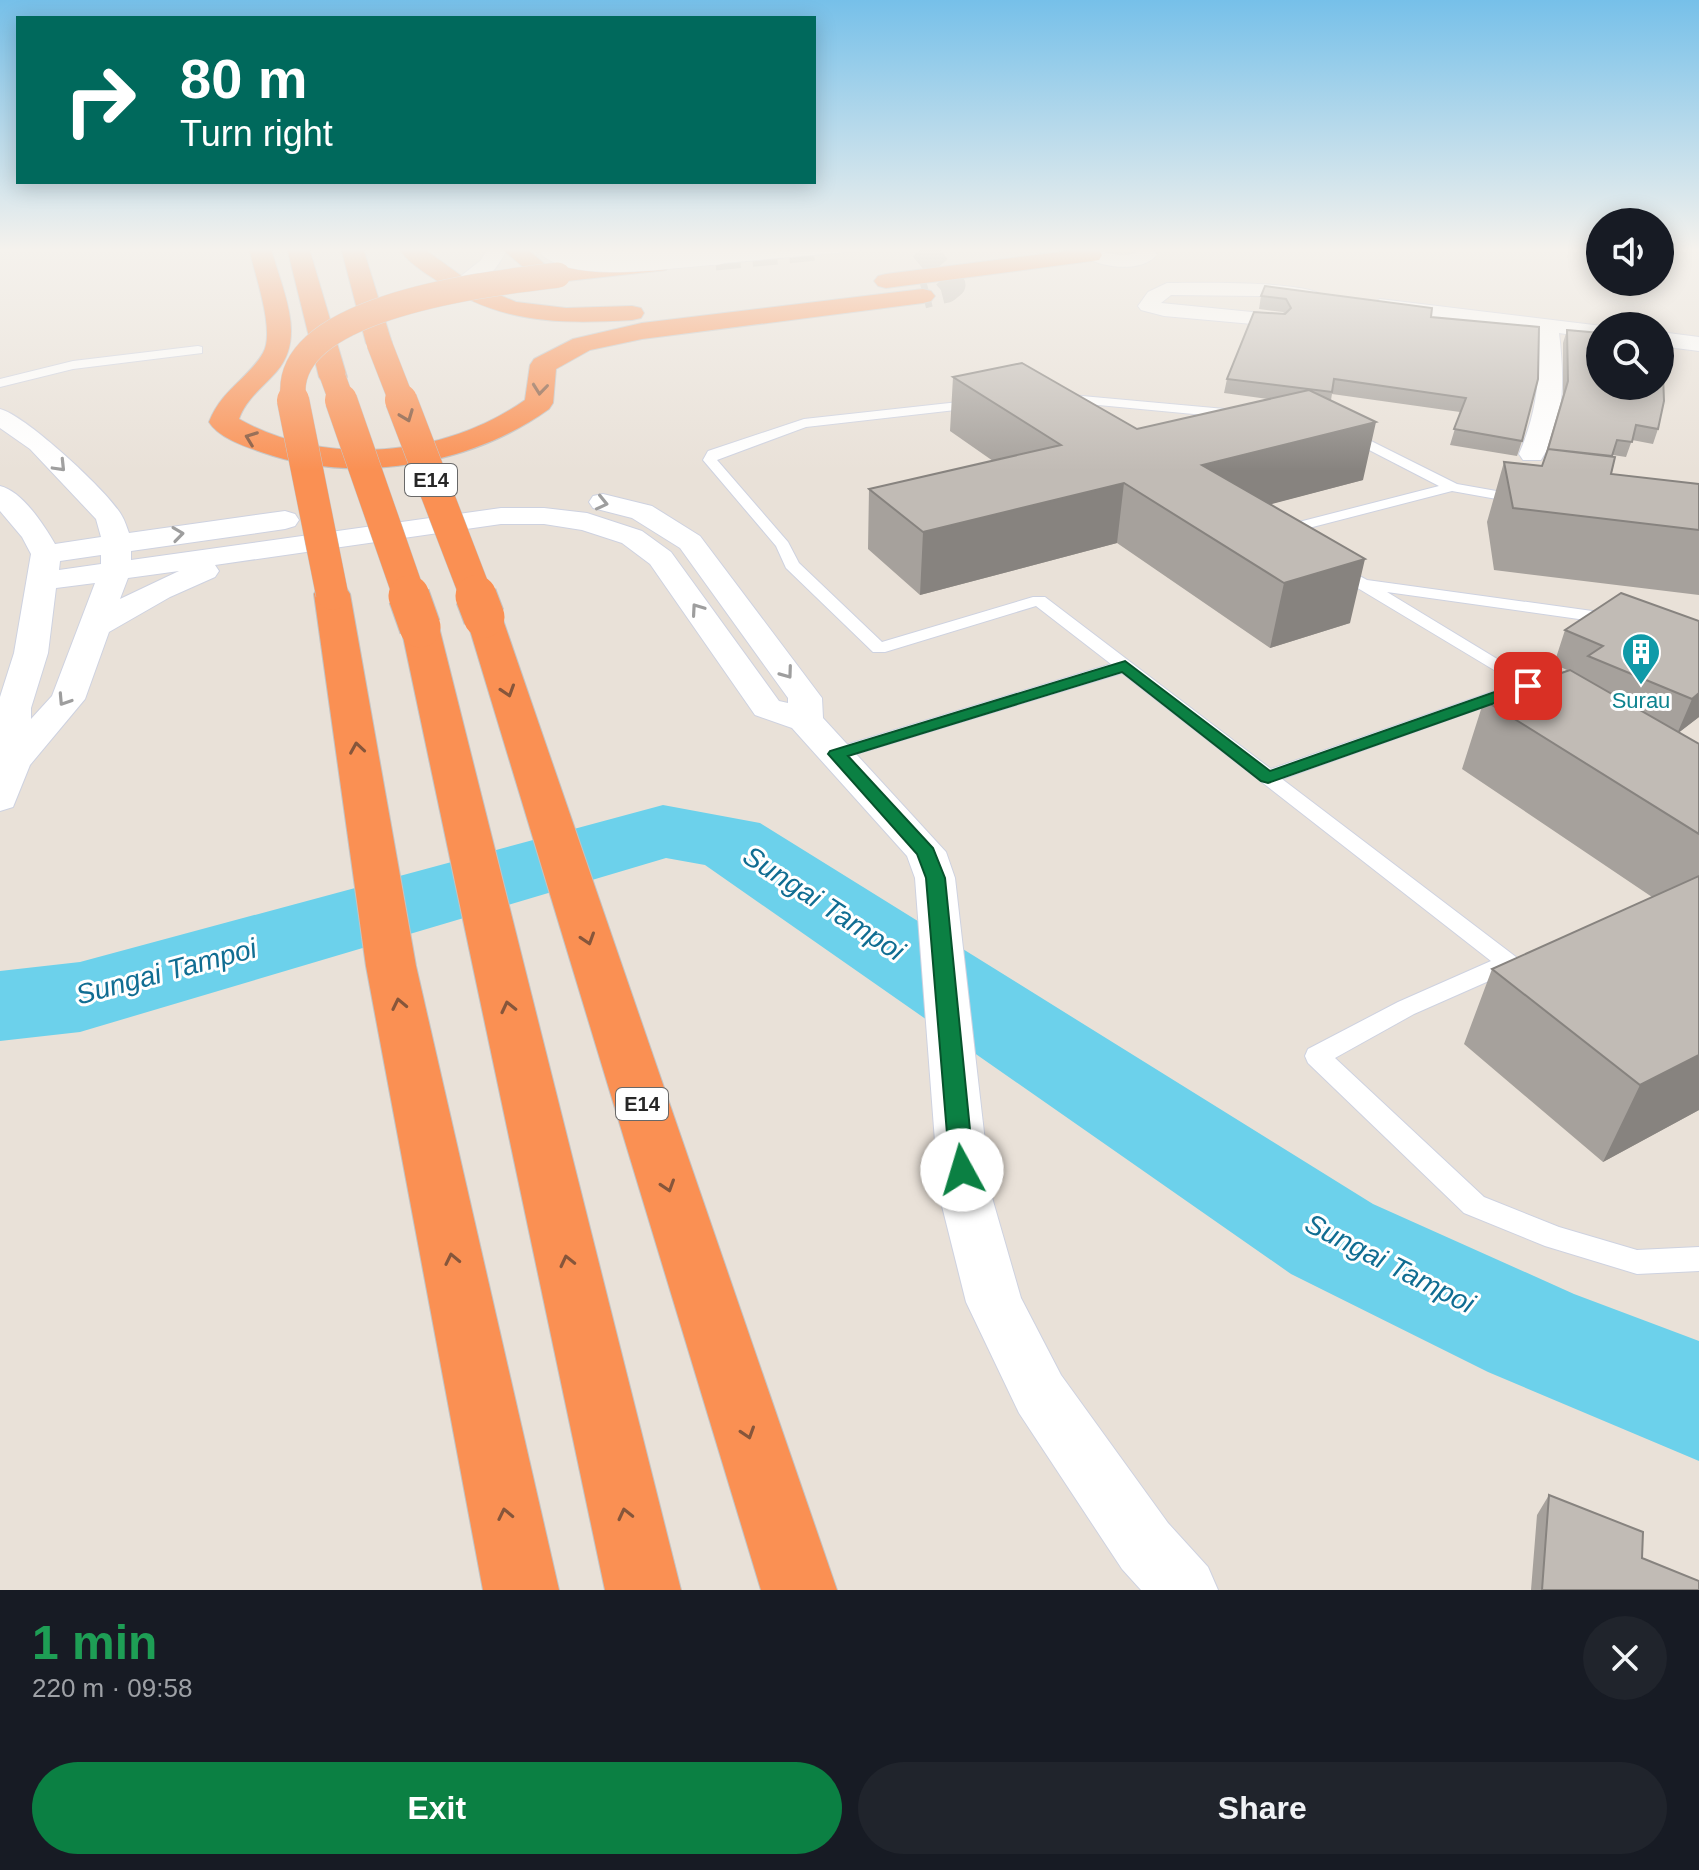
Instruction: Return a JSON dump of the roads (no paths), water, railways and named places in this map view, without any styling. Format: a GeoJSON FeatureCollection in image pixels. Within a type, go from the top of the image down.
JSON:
{"type":"FeatureCollection","features":[{"type":"Feature","properties":{"kind":"highway"},"geometry":{"type":"LineString","coordinates":[[276,322],[280,342],[269,365],[241,388],[223,422],[239,433],[271,446],[320,457],[385,457],[450,446],[501,428],[539,403],[543,365],[582,344],[642,331],[713,322]]}},
{"type":"Feature","properties":{"kind":"highway","name":"E14"},"geometry":{"type":"LineString","coordinates":[[318,322],[333,377],[420,627],[643,1590]]}},
{"type":"Feature","properties":{"kind":"highway"},"geometry":{"type":"LineString","coordinates":[[352,322],[325,336],[303,355],[291,388],[332,594],[391,966],[521,1590]]}},
{"type":"Feature","properties":{"kind":"highway","name":"E14"},"geometry":{"type":"LineString","coordinates":[[373,322],[484,617],[799,1590]]}},
{"type":"Feature","properties":{"kind":"street"},"geometry":{"type":"LineString","coordinates":[[1517,322],[1586,330]]}},
{"type":"Feature","properties":{"kind":"street"},"geometry":{"type":"LineString","coordinates":[[1532,454],[1548,417],[1553,377],[1547,326]]}},
{"type":"Feature","properties":{"kind":"street"},"geometry":{"type":"LineString","coordinates":[[1674,341],[1699,344]]}},
{"type":"Feature","properties":{"kind":"street"},"geometry":{"type":"LineString","coordinates":[[0,416],[39,444],[109,517],[116,557],[68,699],[12,763]]}},
{"type":"Feature","properties":{"kind":"street"},"geometry":{"type":"LineString","coordinates":[[44,567],[504,490],[597,501],[642,512],[690,542],[805,698],[805,720]]}},
{"type":"Feature","properties":{"kind":"street"},"geometry":{"type":"LineString","coordinates":[[0,494],[35,534],[44,567],[31,653],[14,708],[12,763],[0,799]]}},
{"type":"Feature","properties":{"kind":"street"},"geometry":{"type":"LineString","coordinates":[[116,557],[290,545],[501,516],[544,516],[587,522],[632,537],[661,558],[767,708],[805,720],[926,852],[935,878],[965,1194],[994,1302],[1040,1394],[1145,1546],[1185,1590]]}},
{"type":"Feature","properties":{"kind":"street"},"geometry":{"type":"LineString","coordinates":[[93,628],[183,579],[225,563],[290,545]]}},
{"type":"Feature","properties":{"kind":"lane"},"geometry":{"type":"LineString","coordinates":[[0,383],[73,365],[198,350]]}},
{"type":"Feature","properties":{"kind":"lane"},"geometry":{"type":"LineString","coordinates":[[1049,397],[1253,416]]}},
{"type":"Feature","properties":{"kind":"lane"},"geometry":{"type":"LineString","coordinates":[[985,403],[804,423],[744,441],[713,454],[710,460],[783,545],[792,565],[879,648],[1039,600],[1508,963],[1406,1008],[1317,1056],[1474,1205],[1555,1238],[1637,1262],[1699,1259]]}},
{"type":"Feature","properties":{"kind":"lane"},"geometry":{"type":"LineString","coordinates":[[1335,426],[1452,487],[1533,501]]}},
{"type":"Feature","properties":{"kind":"lane"},"geometry":{"type":"LineString","coordinates":[[1452,487],[1296,527],[1289,532],[1293,542],[1313,555],[1568,708]]}},
{"type":"Feature","properties":{"kind":"lane"},"geometry":{"type":"LineString","coordinates":[[1360,583],[1637,622]]}},
{"type":"Feature","properties":{"kind":"lane"},"geometry":{"type":"LineString","coordinates":[[836,754],[1125,666]]}},
{"type":"Feature","properties":{"kind":"lane"},"geometry":{"type":"LineString","coordinates":[[1268,777],[1528,686]]}},
{"type":"Feature","properties":{"kind":"waterway","name":"Sungai Tampoi"},"geometry":{"type":"LineString","coordinates":[[0,1006],[80,997],[663,831],[730,842],[1332,1239],[1531,1333],[1699,1401]]}},
{"type":"Feature","properties":{"kind":"place","name":"Surau"},"geometry":{"type":"Point","coordinates":[1641,686]}}]}
